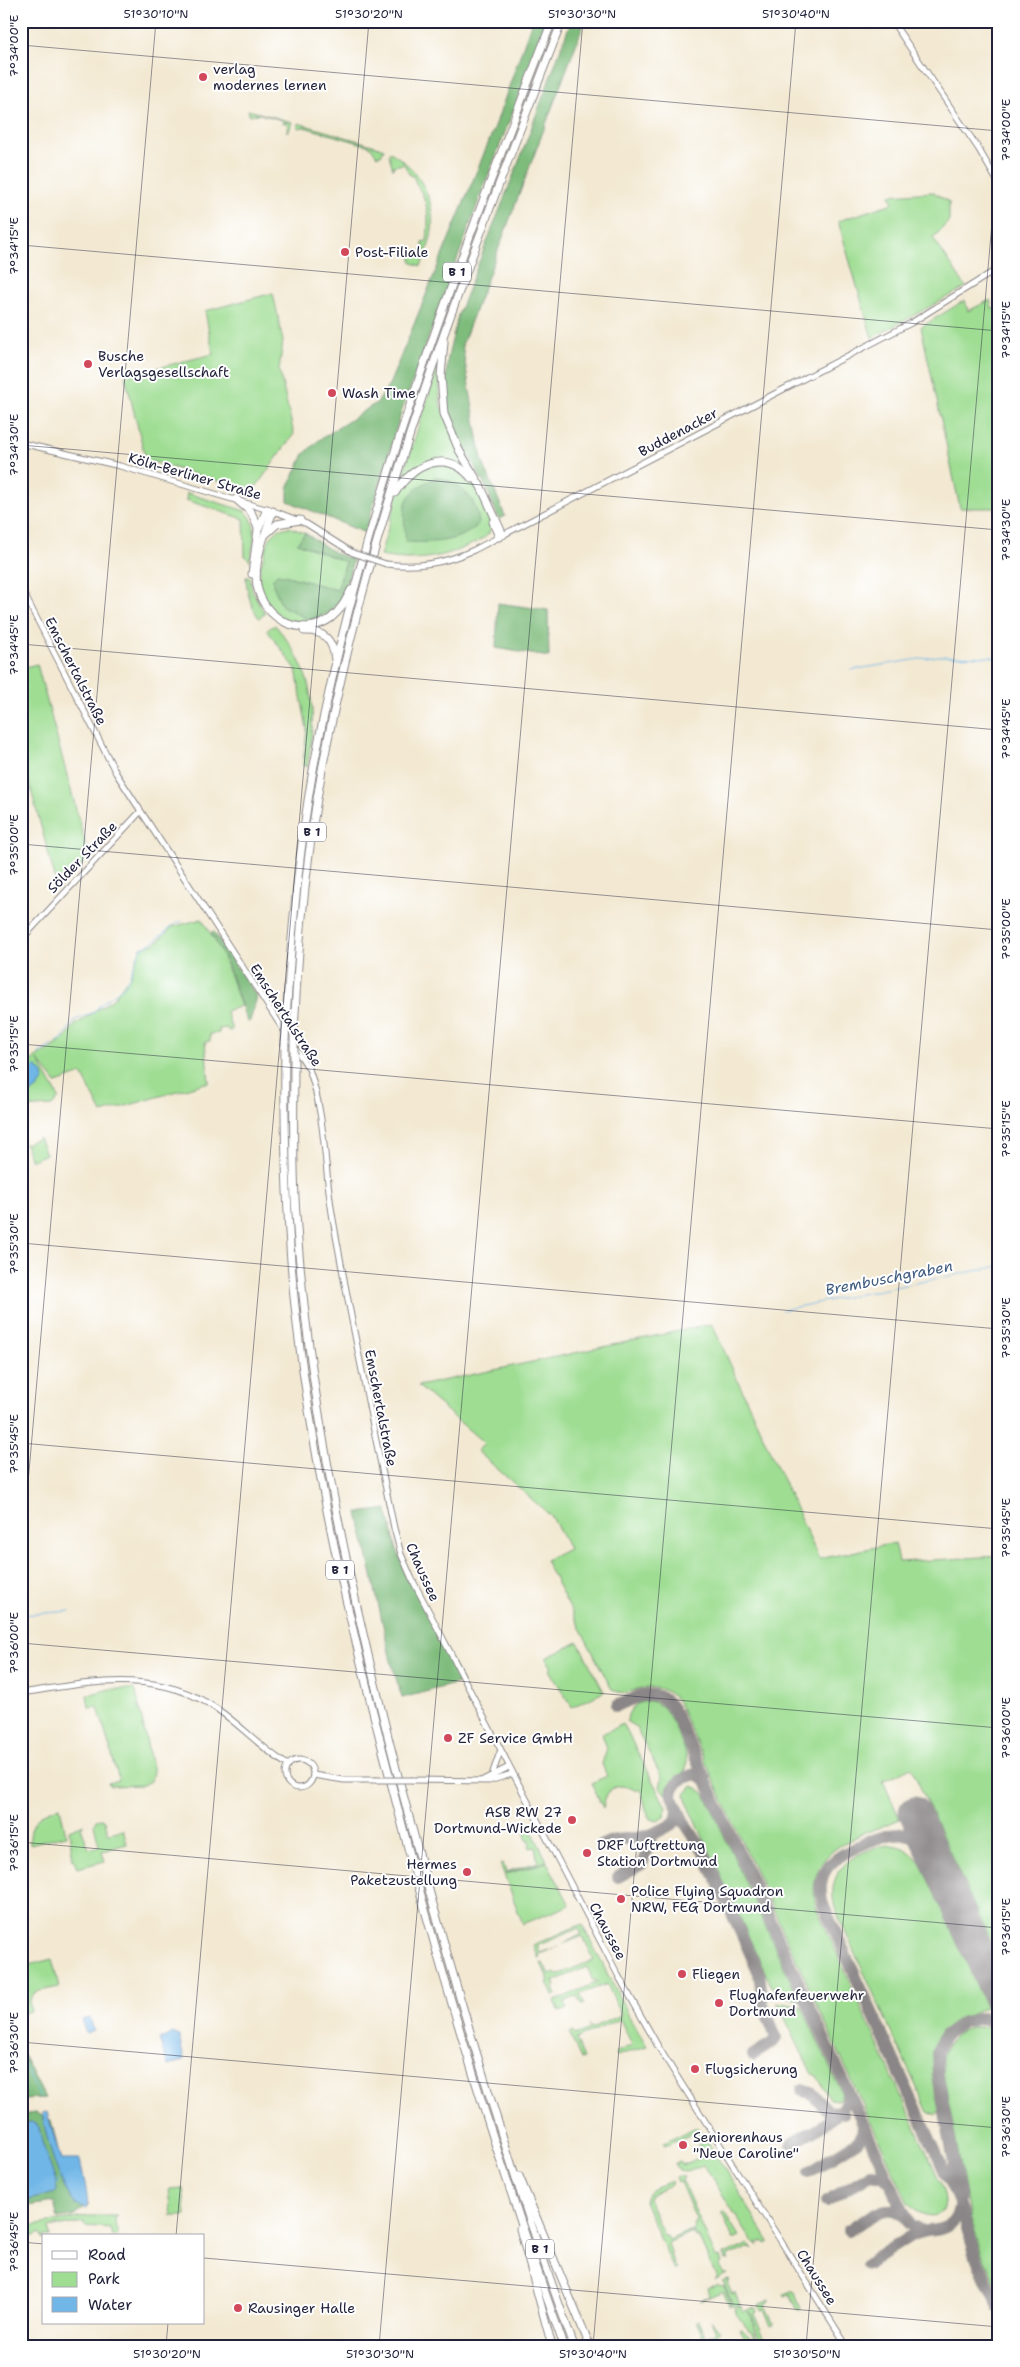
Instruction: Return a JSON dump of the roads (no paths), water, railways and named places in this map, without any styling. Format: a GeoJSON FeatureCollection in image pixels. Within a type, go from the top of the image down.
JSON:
{"type":"FeatureCollection","features":[{"type":"Feature","properties":{"kind":"highway","name":"B 1"},"geometry":{"type":"LineString","coordinates":[[552,21],[435,333],[383,491],[357,578],[312,774],[300,853],[292,926],[284,1041],[285,1175],[292,1273],[311,1422],[350,1619],[405,1838],[474,2076],[516,2207],[564,2346]]}},
{"type":"Feature","properties":{"kind":"highway","name":"B 1"},"geometry":{"type":"LineString","coordinates":[[562,21],[445,332],[390,502],[352,633],[322,769],[300,931],[294,1054],[295,1211],[302,1289],[320,1420],[340,1526],[377,1692],[421,1864],[459,1998],[507,2151],[574,2346]]}},
{"type":"Feature","properties":{"kind":"highway"},"geometry":{"type":"LineString","coordinates":[[445,332],[441,376],[444,414],[459,450],[481,487],[501,536]]}},
{"type":"Feature","properties":{"kind":"highway"},"geometry":{"type":"LineString","coordinates":[[390,502],[404,480],[418,468],[432,463],[454,465],[465,471],[477,485],[501,536]]}},
{"type":"Feature","properties":{"kind":"highway"},"geometry":{"type":"LineString","coordinates":[[236,500],[251,512],[258,530]]}},
{"type":"Feature","properties":{"kind":"highway"},"geometry":{"type":"LineString","coordinates":[[270,510],[257,567],[258,588],[267,608],[283,622],[305,627],[325,622],[342,607],[357,578]]}},
{"type":"Feature","properties":{"kind":"highway"},"geometry":{"type":"LineString","coordinates":[[270,510],[258,530],[252,575],[254,589],[260,604],[281,626],[324,635],[333,649],[336,666]]}},
{"type":"Feature","properties":{"kind":"highway"},"geometry":{"type":"LineString","coordinates":[[266,534],[278,524],[300,520]]}},
{"type":"Feature","properties":{"kind":"highway"},"geometry":{"type":"LineString","coordinates":[[507,2151],[536,2213],[590,2346]]}},
{"type":"Feature","properties":{"kind":"highway"},"geometry":{"type":"LineString","coordinates":[[516,2207],[523,2242],[552,2346]]}},
{"type":"Feature","properties":{"kind":"main road"},"geometry":{"type":"LineString","coordinates":[[892,21],[967,132],[999,184]]}},
{"type":"Feature","properties":{"kind":"main road","name":"Buddenacker"},"geometry":{"type":"LineString","coordinates":[[353,553],[386,564],[408,566],[438,564],[461,556],[911,323],[999,268]]}},
{"type":"Feature","properties":{"kind":"main road","name":"Köln-Berliner Straße"},"geometry":{"type":"LineString","coordinates":[[21,443],[120,466],[270,510],[300,520],[353,553]]}},
{"type":"Feature","properties":{"kind":"main road","name":"Emschertalstraße"},"geometry":{"type":"LineString","coordinates":[[21,588],[99,741],[140,812],[298,1050],[315,1085],[332,1216],[390,1506]]}},
{"type":"Feature","properties":{"kind":"main road","name":"Sölder Straße"},"geometry":{"type":"LineString","coordinates":[[21,940],[140,812]]}},
{"type":"Feature","properties":{"kind":"main road","name":"Chaussee"},"geometry":{"type":"LineString","coordinates":[[390,1506],[397,1541],[407,1567],[512,1774],[641,2016],[847,2346]]}},
{"type":"Feature","properties":{"kind":"main road"},"geometry":{"type":"LineString","coordinates":[[21,1693],[83,1684],[129,1680],[154,1683],[187,1693],[227,1716],[262,1748],[288,1765]]}},
{"type":"Feature","properties":{"kind":"main road"},"geometry":{"type":"LineString","coordinates":[[492,1774],[499,1762],[500,1749]]}},
{"type":"Feature","properties":{"kind":"main road"},"geometry":{"type":"LineString","coordinates":[[296,1760],[304,1761],[311,1767],[313,1775],[306,1786],[293,1787],[285,1776],[288,1765],[296,1760]]}},
{"type":"Feature","properties":{"kind":"main road"},"geometry":{"type":"LineString","coordinates":[[483,1780],[509,1767]]}},
{"type":"Feature","properties":{"kind":"main road"},"geometry":{"type":"LineString","coordinates":[[313,1775],[344,1780],[483,1780],[496,1779],[512,1774]]}},
{"type":"Feature","properties":{"kind":"water"},"geometry":{"type":"Polygon","coordinates":[[[36,1066],[43,1074],[44,1080],[37,1089],[21,1101],[21,1078],[36,1066]]]}},
{"type":"Feature","properties":{"kind":"water"},"geometry":{"type":"Polygon","coordinates":[[[90,2018],[94,2031],[86,2034],[81,2020],[90,2018]]]}},
{"type":"Feature","properties":{"kind":"water"},"geometry":{"type":"Polygon","coordinates":[[[173,2033],[179,2036],[184,2060],[168,2066],[159,2040],[173,2033]]]}},
{"type":"Feature","properties":{"kind":"water"},"geometry":{"type":"Polygon","coordinates":[[[47,2112],[61,2160],[80,2160],[87,2193],[87,2209],[76,2205],[59,2174],[44,2124],[42,2113],[47,2112]]]}},
{"type":"Feature","properties":{"kind":"water"},"geometry":{"type":"Polygon","coordinates":[[[32,2122],[39,2127],[57,2191],[29,2200],[21,2212],[21,2123],[32,2122]]]}},
{"type":"Feature","properties":{"kind":"waterway"},"geometry":{"type":"LineString","coordinates":[[851,670],[938,656],[999,657]]}},
{"type":"Feature","properties":{"kind":"waterway"},"geometry":{"type":"LineString","coordinates":[[38,1054],[62,1039],[75,1020],[94,1012],[101,1004],[125,986],[141,949],[155,941],[173,925],[182,921]]}},
{"type":"Feature","properties":{"kind":"waterway","name":"Brembuschgraben"},"geometry":{"type":"LineString","coordinates":[[782,1310],[999,1266]]}},
{"type":"Feature","properties":{"kind":"waterway"},"geometry":{"type":"LineString","coordinates":[[21,1615],[70,1611]]}},
{"type":"Feature","properties":{"kind":"waterway"},"geometry":{"type":"LineString","coordinates":[[21,2059],[40,2097]]}},
{"type":"Feature","properties":{"kind":"waterway"},"geometry":{"type":"LineString","coordinates":[[56,2186],[60,2179],[59,2171]]}},
{"type":"Feature","properties":{"kind":"place","name":"verlag modernes lernen"},"geometry":{"type":"Point","coordinates":[203,77]}},
{"type":"Feature","properties":{"kind":"place","name":"Post-Filiale"},"geometry":{"type":"Point","coordinates":[345,252]}},
{"type":"Feature","properties":{"kind":"place","name":"Busche Verlagsgesellschaft"},"geometry":{"type":"Point","coordinates":[88,364]}},
{"type":"Feature","properties":{"kind":"place","name":"Wash Time"},"geometry":{"type":"Point","coordinates":[332,393]}},
{"type":"Feature","properties":{"kind":"place","name":"ZF Service GmbH"},"geometry":{"type":"Point","coordinates":[448,1738]}},
{"type":"Feature","properties":{"kind":"place","name":"ASB RW 27 Dortmund-Wickede"},"geometry":{"type":"Point","coordinates":[572,1820]}},
{"type":"Feature","properties":{"kind":"place","name":"DRF Luftrettung Station Dortmund"},"geometry":{"type":"Point","coordinates":[587,1853]}},
{"type":"Feature","properties":{"kind":"place","name":"Hermes Paketzustellung"},"geometry":{"type":"Point","coordinates":[467,1872]}},
{"type":"Feature","properties":{"kind":"place","name":"Police Flying Squadron NRW, FEG Dortmund"},"geometry":{"type":"Point","coordinates":[621,1899]}},
{"type":"Feature","properties":{"kind":"place","name":"Fliegen"},"geometry":{"type":"Point","coordinates":[682,1974]}},
{"type":"Feature","properties":{"kind":"place","name":"Flughafenfeuerwehr Dortmund"},"geometry":{"type":"Point","coordinates":[719,2003]}},
{"type":"Feature","properties":{"kind":"place","name":"Flugsicherung"},"geometry":{"type":"Point","coordinates":[695,2069]}},
{"type":"Feature","properties":{"kind":"place","name":"Seniorenhaus \"Neue Caroline\""},"geometry":{"type":"Point","coordinates":[683,2145]}},
{"type":"Feature","properties":{"kind":"place","name":"Rausinger Halle"},"geometry":{"type":"Point","coordinates":[238,2308]}}]}
